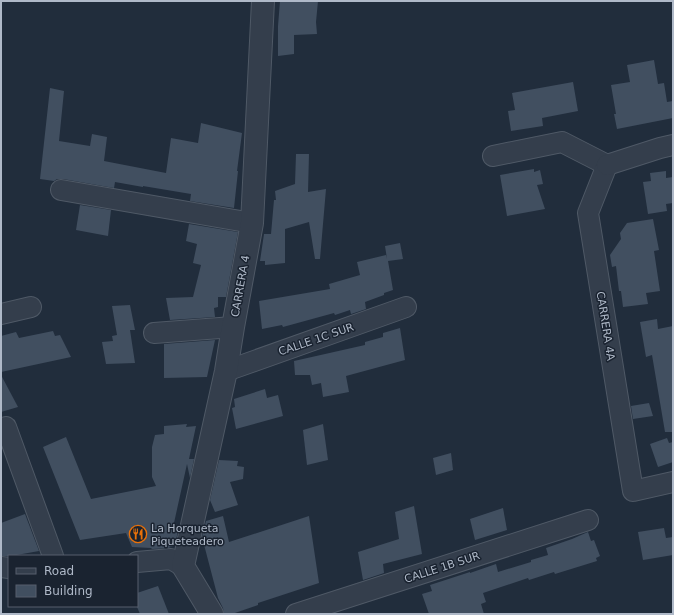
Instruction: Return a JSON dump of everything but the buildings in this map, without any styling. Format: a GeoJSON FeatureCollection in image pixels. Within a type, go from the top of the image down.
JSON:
{"type":"FeatureCollection","features":[{"type":"Feature","properties":{"kind":"street","name":"CARRERA 4"},"geometry":{"type":"LineString","coordinates":[[183,566],[226,371],[252,223],[263,1]]}},
{"type":"Feature","properties":{"kind":"street"},"geometry":{"type":"LineString","coordinates":[[493,156],[562,142],[607,165],[660,148],[673,146]]}},
{"type":"Feature","properties":{"kind":"street","name":"CARRERA 4A"},"geometry":{"type":"LineString","coordinates":[[607,165],[588,213],[633,491],[673,482]]}},
{"type":"Feature","properties":{"kind":"street"},"geometry":{"type":"LineString","coordinates":[[61,190],[252,223]]}},
{"type":"Feature","properties":{"kind":"street","name":"CALLE 1C SUR"},"geometry":{"type":"LineString","coordinates":[[226,371],[406,307]]}},
{"type":"Feature","properties":{"kind":"street"},"geometry":{"type":"LineString","coordinates":[[1,314],[31,308]]}},
{"type":"Feature","properties":{"kind":"street"},"geometry":{"type":"LineString","coordinates":[[154,333],[233,327]]}},
{"type":"Feature","properties":{"kind":"street"},"geometry":{"type":"LineString","coordinates":[[6,427],[53,555]]}},
{"type":"Feature","properties":{"kind":"street","name":"CALLE 1B SUR"},"geometry":{"type":"LineString","coordinates":[[296,614],[588,520]]}},
{"type":"Feature","properties":{"kind":"street"},"geometry":{"type":"LineString","coordinates":[[138,562],[171,559],[183,566],[212,614]]}},
{"type":"Feature","properties":{"kind":"place","name":"La Horqueta Piqueteadero"},"geometry":{"type":"Point","coordinates":[138,534]}}]}
